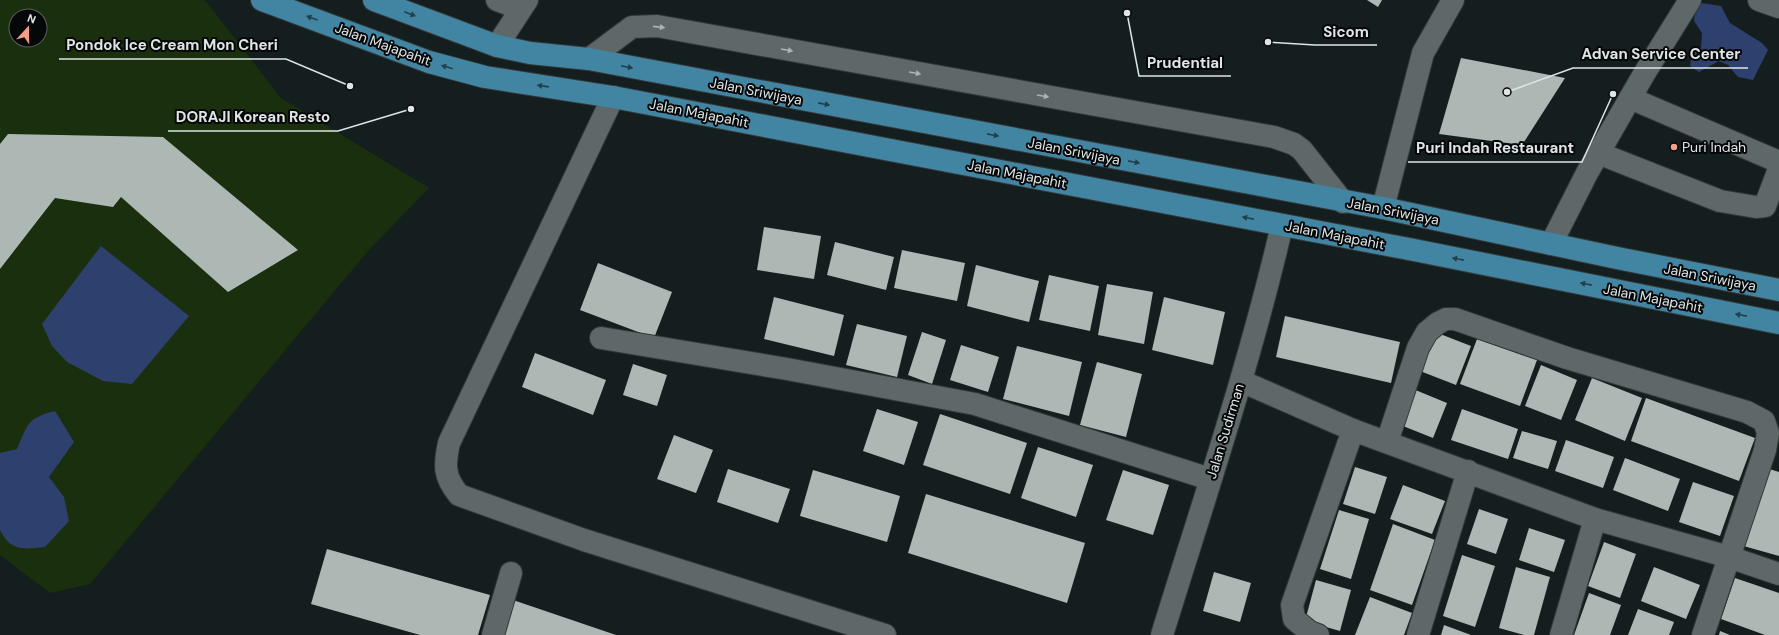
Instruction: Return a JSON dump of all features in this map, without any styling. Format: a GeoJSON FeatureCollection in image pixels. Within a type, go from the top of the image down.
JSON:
{"type":"FeatureCollection","features":[{"type":"Feature","properties":{"kind":"main road","name":"Jalan Majapahit"},"geometry":{"type":"LineString","coordinates":[[262,0],[429,62],[485,78],[613,97],[1282,225],[1779,323]]}},
{"type":"Feature","properties":{"kind":"main road","name":"Jalan Sriwijaya"},"geometry":{"type":"LineString","coordinates":[[374,0],[497,46],[530,53],[589,59],[1343,202],[1383,208],[1779,290]]}},
{"type":"Feature","properties":{"kind":"main road"},"geometry":{"type":"LineString","coordinates":[[963,164],[969,131]]}},
{"type":"Feature","properties":{"kind":"street"},"geometry":{"type":"LineString","coordinates":[[497,0],[524,4],[497,46]]}},
{"type":"Feature","properties":{"kind":"street"},"geometry":{"type":"LineString","coordinates":[[1383,208],[1423,53],[1453,0]]}},
{"type":"Feature","properties":{"kind":"street"},"geometry":{"type":"LineString","coordinates":[[1551,244],[1598,153],[1679,15],[1690,0]]}},
{"type":"Feature","properties":{"kind":"street"},"geometry":{"type":"LineString","coordinates":[[1759,0],[1779,7]]}},
{"type":"Feature","properties":{"kind":"street"},"geometry":{"type":"LineString","coordinates":[[589,59],[632,28],[657,26],[1274,137],[1294,144],[1302,150],[1343,202]]}},
{"type":"Feature","properties":{"kind":"street"},"geometry":{"type":"LineString","coordinates":[[613,97],[449,443],[446,456],[446,473],[450,484],[459,495],[584,540],[885,635]]}},
{"type":"Feature","properties":{"kind":"street"},"geometry":{"type":"LineString","coordinates":[[1630,98],[1779,162]]}},
{"type":"Feature","properties":{"kind":"street"},"geometry":{"type":"LineString","coordinates":[[1598,153],[1720,201],[1756,207],[1764,206],[1779,169]]}},
{"type":"Feature","properties":{"kind":"street","name":"Jalan Sudirman"},"geometry":{"type":"LineString","coordinates":[[1162,635],[1241,381],[1272,269],[1282,225]]}},
{"type":"Feature","properties":{"kind":"street"},"geometry":{"type":"LineString","coordinates":[[1387,442],[1418,348],[1427,332],[1446,319],[1455,319],[1567,358],[1747,412],[1764,421],[1768,433],[1765,450],[1703,635]]}},
{"type":"Feature","properties":{"kind":"street"},"geometry":{"type":"LineString","coordinates":[[601,338],[787,369],[976,404],[1210,479]]}},
{"type":"Feature","properties":{"kind":"street"},"geometry":{"type":"LineString","coordinates":[[1241,381],[1353,430],[1468,471],[1595,519],[1729,557],[1779,574]]}},
{"type":"Feature","properties":{"kind":"street"},"geometry":{"type":"LineString","coordinates":[[1318,635],[1310,632],[1294,619],[1292,605],[1353,430]]}},
{"type":"Feature","properties":{"kind":"street"},"geometry":{"type":"LineString","coordinates":[[1418,635],[1468,471]]}},
{"type":"Feature","properties":{"kind":"street"},"geometry":{"type":"LineString","coordinates":[[1561,635],[1595,519]]}},
{"type":"Feature","properties":{"kind":"street"},"geometry":{"type":"LineString","coordinates":[[493,635],[511,573]]}},
{"type":"Feature","properties":{"kind":"green space"},"geometry":{"type":"Polygon","coordinates":[[[0,0],[205,0],[281,98],[429,188],[368,251],[90,584],[50,593],[0,555],[0,0]]]}},
{"type":"Feature","properties":{"kind":"water"},"geometry":{"type":"Polygon","coordinates":[[[1702,3],[1721,6],[1730,23],[1762,43],[1768,50],[1753,80],[1738,77],[1728,65],[1719,61],[1699,72],[1690,66],[1692,54],[1701,48],[1702,33],[1694,21],[1695,11],[1702,3]]]}},
{"type":"Feature","properties":{"kind":"water"},"geometry":{"type":"Polygon","coordinates":[[[101,246],[189,316],[132,384],[103,381],[67,362],[52,346],[42,324],[101,246]]]}},
{"type":"Feature","properties":{"kind":"water"},"geometry":{"type":"Polygon","coordinates":[[[55,411],[74,442],[49,477],[64,497],[69,521],[45,547],[19,548],[9,542],[0,530],[0,453],[17,449],[26,428],[30,423],[39,416],[55,411]]]}},
{"type":"Feature","properties":{"kind":"building"},"geometry":{"type":"Polygon","coordinates":[[[1367,0],[1382,0],[1378,7],[1367,0]]]}},
{"type":"Feature","properties":{"kind":"building"},"geometry":{"type":"Polygon","coordinates":[[[1461,58],[1565,78],[1522,145],[1439,134],[1461,58]]]}},
{"type":"Feature","properties":{"kind":"building"},"geometry":{"type":"Polygon","coordinates":[[[8,134],[163,137],[298,250],[228,292],[121,197],[113,207],[55,198],[0,269],[0,144],[8,134]]]}},
{"type":"Feature","properties":{"kind":"building"},"geometry":{"type":"Polygon","coordinates":[[[764,227],[821,236],[814,279],[757,270],[764,227]]]}},
{"type":"Feature","properties":{"kind":"building"},"geometry":{"type":"Polygon","coordinates":[[[835,242],[894,257],[886,290],[827,275],[835,242]]]}},
{"type":"Feature","properties":{"kind":"building"},"geometry":{"type":"Polygon","coordinates":[[[902,250],[965,263],[957,301],[894,288],[902,250]]]}},
{"type":"Feature","properties":{"kind":"building"},"geometry":{"type":"Polygon","coordinates":[[[598,263],[672,292],[654,338],[580,310],[598,263]]]}},
{"type":"Feature","properties":{"kind":"building"},"geometry":{"type":"Polygon","coordinates":[[[976,265],[1039,281],[1029,322],[967,306],[976,265]]]}},
{"type":"Feature","properties":{"kind":"building"},"geometry":{"type":"Polygon","coordinates":[[[1049,275],[1099,286],[1090,331],[1039,320],[1049,275]]]}},
{"type":"Feature","properties":{"kind":"building"},"geometry":{"type":"Polygon","coordinates":[[[1107,284],[1153,292],[1144,344],[1098,335],[1107,284]]]}},
{"type":"Feature","properties":{"kind":"building"},"geometry":{"type":"Polygon","coordinates":[[[774,297],[844,315],[834,356],[764,339],[774,297]]]}},
{"type":"Feature","properties":{"kind":"building"},"geometry":{"type":"Polygon","coordinates":[[[1164,297],[1225,312],[1213,365],[1152,350],[1164,297]]]}},
{"type":"Feature","properties":{"kind":"building"},"geometry":{"type":"Polygon","coordinates":[[[1285,316],[1400,342],[1391,383],[1276,357],[1285,316]]]}},
{"type":"Feature","properties":{"kind":"building"},"geometry":{"type":"Polygon","coordinates":[[[857,324],[907,336],[897,377],[846,365],[857,324]]]}},
{"type":"Feature","properties":{"kind":"building"},"geometry":{"type":"Polygon","coordinates":[[[922,332],[946,340],[932,384],[908,375],[922,332]]]}},
{"type":"Feature","properties":{"kind":"building"},"geometry":{"type":"Polygon","coordinates":[[[1435,332],[1471,346],[1456,385],[1420,371],[1435,332]]]}},
{"type":"Feature","properties":{"kind":"building"},"geometry":{"type":"Polygon","coordinates":[[[1477,339],[1537,360],[1520,406],[1460,384],[1477,339]]]}},
{"type":"Feature","properties":{"kind":"building"},"geometry":{"type":"Polygon","coordinates":[[[961,345],[999,357],[988,392],[950,380],[961,345]]]}},
{"type":"Feature","properties":{"kind":"building"},"geometry":{"type":"Polygon","coordinates":[[[1017,346],[1082,362],[1069,416],[1003,399],[1017,346]]]}},
{"type":"Feature","properties":{"kind":"building"},"geometry":{"type":"Polygon","coordinates":[[[535,353],[606,380],[593,415],[522,387],[535,353]]]}},
{"type":"Feature","properties":{"kind":"building"},"geometry":{"type":"Polygon","coordinates":[[[1097,362],[1142,374],[1126,437],[1080,425],[1097,362]]]}},
{"type":"Feature","properties":{"kind":"building"},"geometry":{"type":"Polygon","coordinates":[[[633,364],[667,375],[657,406],[623,395],[633,364]]]}},
{"type":"Feature","properties":{"kind":"building"},"geometry":{"type":"Polygon","coordinates":[[[1541,365],[1577,380],[1561,420],[1525,406],[1541,365]]]}},
{"type":"Feature","properties":{"kind":"building"},"geometry":{"type":"Polygon","coordinates":[[[1592,378],[1642,398],[1625,441],[1575,420],[1592,378]]]}},
{"type":"Feature","properties":{"kind":"building"},"geometry":{"type":"Polygon","coordinates":[[[1413,389],[1447,403],[1433,438],[1398,424],[1413,389]]]}},
{"type":"Feature","properties":{"kind":"building"},"geometry":{"type":"Polygon","coordinates":[[[1646,398],[1755,438],[1739,481],[1631,441],[1646,398]]]}},
{"type":"Feature","properties":{"kind":"building"},"geometry":{"type":"Polygon","coordinates":[[[877,409],[918,422],[904,465],[863,451],[877,409]]]}},
{"type":"Feature","properties":{"kind":"building"},"geometry":{"type":"Polygon","coordinates":[[[1462,409],[1518,429],[1508,459],[1451,440],[1462,409]]]}},
{"type":"Feature","properties":{"kind":"building"},"geometry":{"type":"Polygon","coordinates":[[[940,414],[1027,443],[1010,494],[923,465],[940,414]]]}},
{"type":"Feature","properties":{"kind":"building"},"geometry":{"type":"Polygon","coordinates":[[[1522,431],[1557,441],[1548,469],[1513,458],[1522,431]]]}},
{"type":"Feature","properties":{"kind":"building"},"geometry":{"type":"Polygon","coordinates":[[[674,435],[713,450],[696,493],[657,479],[674,435]]]}},
{"type":"Feature","properties":{"kind":"building"},"geometry":{"type":"Polygon","coordinates":[[[1566,440],[1614,457],[1603,488],[1555,471],[1566,440]]]}},
{"type":"Feature","properties":{"kind":"building"},"geometry":{"type":"Polygon","coordinates":[[[1038,447],[1093,465],[1076,517],[1021,498],[1038,447]]]}},
{"type":"Feature","properties":{"kind":"building"},"geometry":{"type":"Polygon","coordinates":[[[1625,458],[1680,479],[1668,511],[1613,490],[1625,458]]]}},
{"type":"Feature","properties":{"kind":"building"},"geometry":{"type":"Polygon","coordinates":[[[1355,467],[1387,477],[1375,514],[1343,504],[1355,467]]]}},
{"type":"Feature","properties":{"kind":"building"},"geometry":{"type":"Polygon","coordinates":[[[1763,467],[1779,472],[1779,556],[1740,545],[1763,467]]]}},
{"type":"Feature","properties":{"kind":"building"},"geometry":{"type":"Polygon","coordinates":[[[728,469],[790,489],[778,523],[717,502],[728,469]]]}},
{"type":"Feature","properties":{"kind":"building"},"geometry":{"type":"Polygon","coordinates":[[[813,470],[900,496],[887,542],[800,516],[813,470]]]}},
{"type":"Feature","properties":{"kind":"building"},"geometry":{"type":"Polygon","coordinates":[[[1123,470],[1169,485],[1153,535],[1106,520],[1123,470]]]}},
{"type":"Feature","properties":{"kind":"building"},"geometry":{"type":"Polygon","coordinates":[[[1693,482],[1734,496],[1720,536],[1679,522],[1693,482]]]}},
{"type":"Feature","properties":{"kind":"building"},"geometry":{"type":"Polygon","coordinates":[[[1403,485],[1445,501],[1432,534],[1390,519],[1403,485]]]}},
{"type":"Feature","properties":{"kind":"building"},"geometry":{"type":"Polygon","coordinates":[[[926,494],[1085,543],[1067,603],[908,553],[926,494]]]}},
{"type":"Feature","properties":{"kind":"building"},"geometry":{"type":"Polygon","coordinates":[[[1479,509],[1508,519],[1496,554],[1467,544],[1479,509]]]}},
{"type":"Feature","properties":{"kind":"building"},"geometry":{"type":"Polygon","coordinates":[[[1339,510],[1369,519],[1351,579],[1320,569],[1339,510]]]}},
{"type":"Feature","properties":{"kind":"building"},"geometry":{"type":"Polygon","coordinates":[[[1393,524],[1435,540],[1412,605],[1370,590],[1393,524]]]}},
{"type":"Feature","properties":{"kind":"building"},"geometry":{"type":"Polygon","coordinates":[[[1529,528],[1565,540],[1554,572],[1519,560],[1529,528]]]}},
{"type":"Feature","properties":{"kind":"building"},"geometry":{"type":"Polygon","coordinates":[[[1604,542],[1636,554],[1620,598],[1588,586],[1604,542]]]}},
{"type":"Feature","properties":{"kind":"building"},"geometry":{"type":"Polygon","coordinates":[[[327,549],[490,595],[478,635],[420,635],[311,604],[327,549]]]}},
{"type":"Feature","properties":{"kind":"building"},"geometry":{"type":"Polygon","coordinates":[[[1462,555],[1495,566],[1475,627],[1443,616],[1462,555]]]}},
{"type":"Feature","properties":{"kind":"building"},"geometry":{"type":"Polygon","coordinates":[[[1516,567],[1550,577],[1534,635],[1524,635],[1499,628],[1516,567]]]}},
{"type":"Feature","properties":{"kind":"building"},"geometry":{"type":"Polygon","coordinates":[[[1654,567],[1700,585],[1686,619],[1641,601],[1654,567]]]}},
{"type":"Feature","properties":{"kind":"building"},"geometry":{"type":"Polygon","coordinates":[[[1214,572],[1251,583],[1240,622],[1203,611],[1214,572]]]}},
{"type":"Feature","properties":{"kind":"building"},"geometry":{"type":"Polygon","coordinates":[[[1735,578],[1779,593],[1779,635],[1765,635],[1721,619],[1735,578]]]}},
{"type":"Feature","properties":{"kind":"building"},"geometry":{"type":"Polygon","coordinates":[[[1316,580],[1351,590],[1340,631],[1305,621],[1316,580]]]}},
{"type":"Feature","properties":{"kind":"building"},"geometry":{"type":"Polygon","coordinates":[[[1589,593],[1621,605],[1610,635],[1574,635],[1589,593]]]}},
{"type":"Feature","properties":{"kind":"building"},"geometry":{"type":"Polygon","coordinates":[[[1370,597],[1412,613],[1404,635],[1355,635],[1370,597]]]}},
{"type":"Feature","properties":{"kind":"building"},"geometry":{"type":"Polygon","coordinates":[[[513,600],[616,635],[501,635],[513,600]]]}},
{"type":"Feature","properties":{"kind":"building"},"geometry":{"type":"Polygon","coordinates":[[[1638,609],[1674,622],[1669,635],[1628,635],[1638,609]]]}},
{"type":"Feature","properties":{"kind":"building"},"geometry":{"type":"Polygon","coordinates":[[[1444,625],[1471,635],[1441,635],[1444,625]]]}},
{"type":"Feature","properties":{"kind":"building"},"geometry":{"type":"Polygon","coordinates":[[[1720,631],[1730,635],[1719,635],[1720,631]]]}},
{"type":"Feature","properties":{"kind":"place","name":"Prudential"},"geometry":{"type":"Point","coordinates":[1127,13]}},
{"type":"Feature","properties":{"kind":"place","name":"Sicom"},"geometry":{"type":"Point","coordinates":[1268,42]}},
{"type":"Feature","properties":{"kind":"place","name":"Pondok Ice Cream Mon Cheri"},"geometry":{"type":"Point","coordinates":[350,86]}},
{"type":"Feature","properties":{"kind":"place","name":"Advan Service Center"},"geometry":{"type":"Point","coordinates":[1507,92]}},
{"type":"Feature","properties":{"kind":"place","name":"Puri Indah Restaurant"},"geometry":{"type":"Point","coordinates":[1613,94]}},
{"type":"Feature","properties":{"kind":"place","name":"DORAJI Korean Resto"},"geometry":{"type":"Point","coordinates":[411,109]}},
{"type":"Feature","properties":{"kind":"place","name":"Puri Indah"},"geometry":{"type":"Point","coordinates":[1674,147]}}]}
